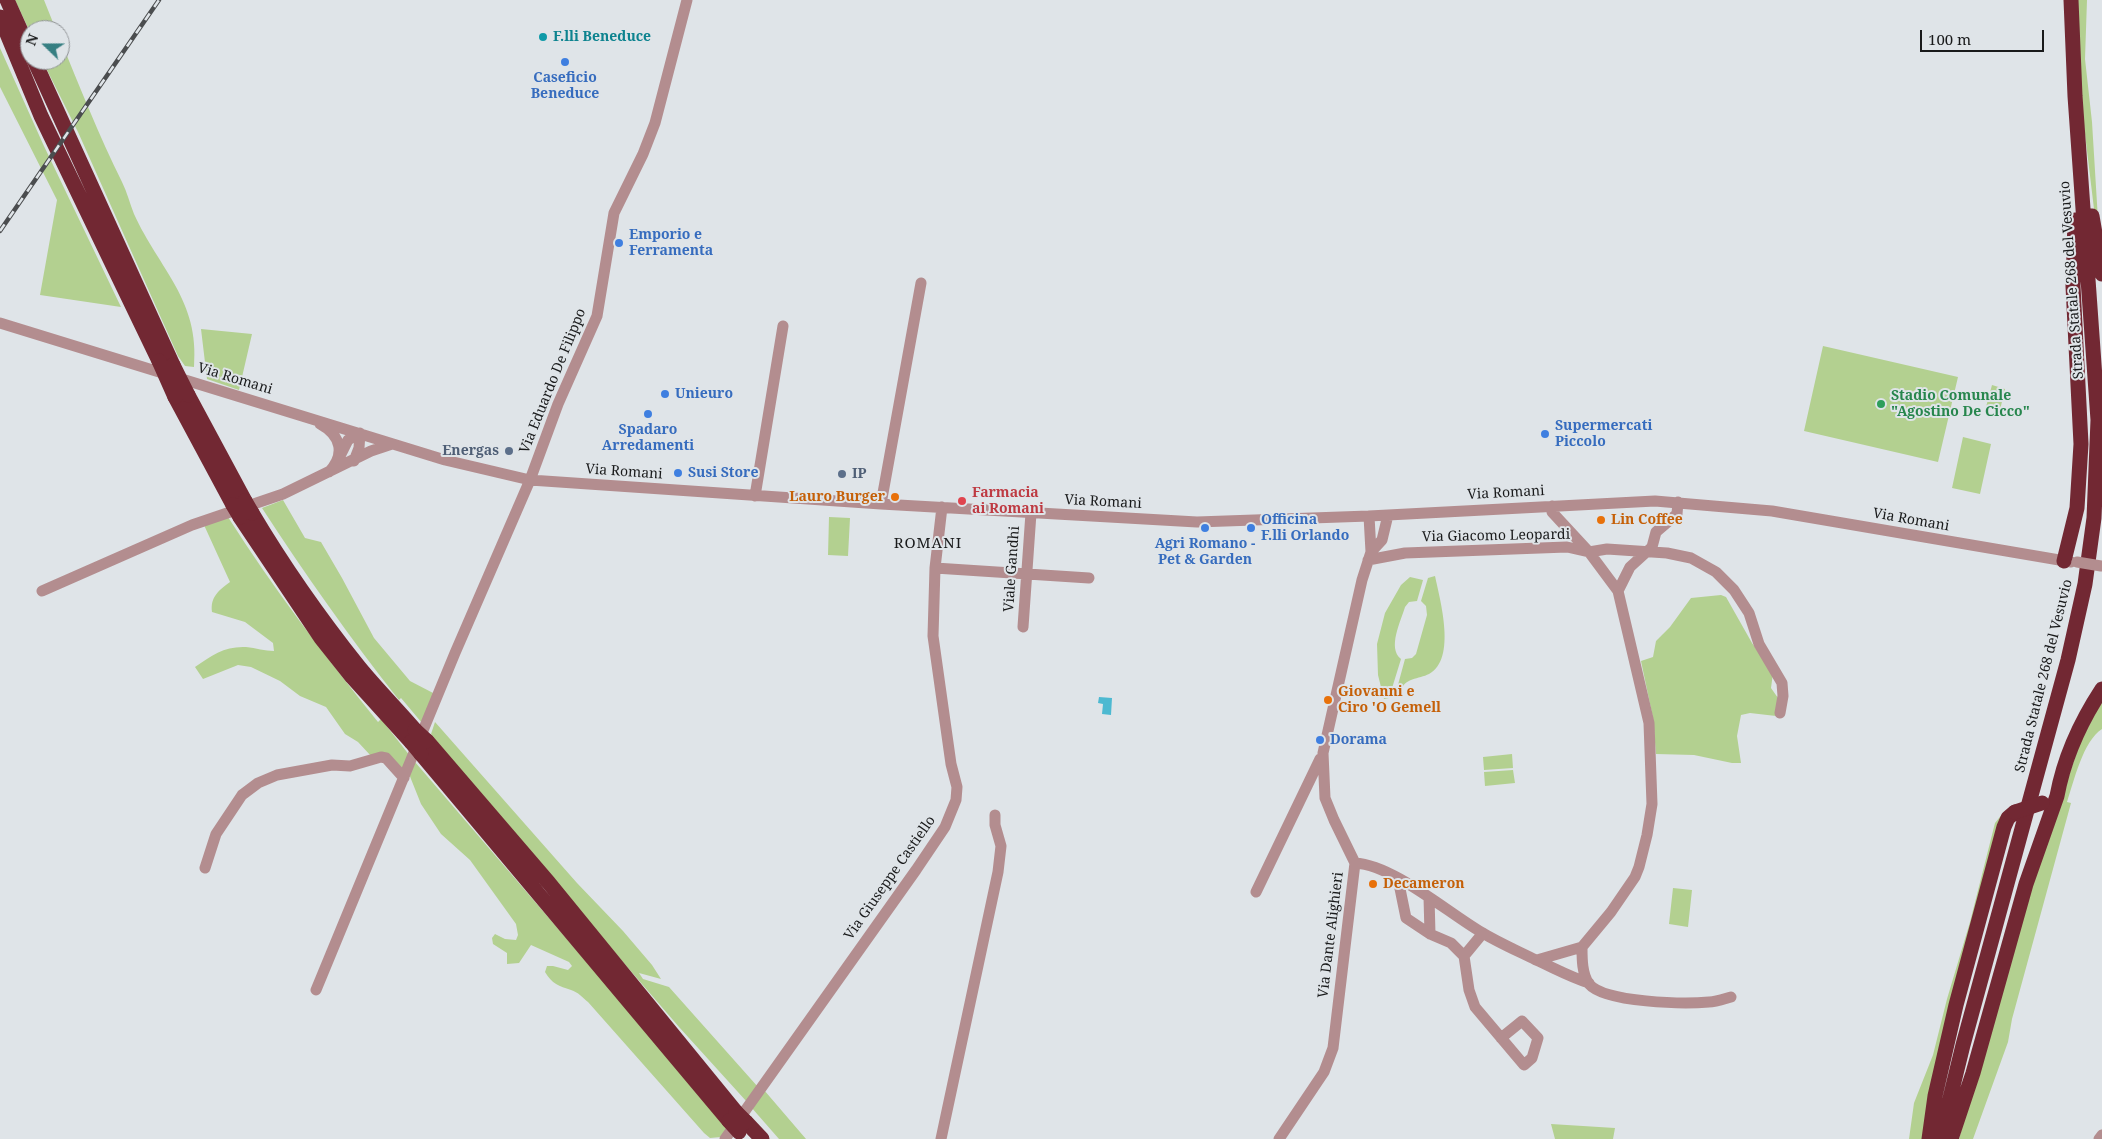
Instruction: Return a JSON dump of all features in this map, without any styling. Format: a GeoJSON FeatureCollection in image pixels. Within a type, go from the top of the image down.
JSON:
{"type":"FeatureCollection","features":[{"type":"Feature","properties":{"kind":"highway"},"geometry":{"type":"LineString","coordinates":[[7,0],[20,28]]}},
{"type":"Feature","properties":{"kind":"highway","name":"Strada Statale 268 del Vesuvio"},"geometry":{"type":"LineString","coordinates":[[1940,1139],[1961,1053],[2068,660],[2089,556],[2097,467],[2098,420],[2079,152],[2071,0]]}},
{"type":"Feature","properties":{"kind":"highway"},"geometry":{"type":"LineString","coordinates":[[0,17],[41,116],[140,308],[182,396],[243,509],[322,638],[352,677],[418,742],[739,1125],[762,1139]]}},
{"type":"Feature","properties":{"kind":"highway"},"geometry":{"type":"LineString","coordinates":[[38,70],[140,308]]}},
{"type":"Feature","properties":{"kind":"highway"},"geometry":{"type":"LineString","coordinates":[[2079,152],[2089,194],[2102,274]]}},
{"type":"Feature","properties":{"kind":"highway"},"geometry":{"type":"LineString","coordinates":[[2070,561],[2078,508],[2081,450],[2073,279],[2074,194],[2079,152]]}},
{"type":"Feature","properties":{"kind":"highway"},"geometry":{"type":"LineString","coordinates":[[1951,1139],[1973,1072],[2026,884],[2057,796],[2060,781],[2078,732],[2102,689]]}},
{"type":"Feature","properties":{"kind":"highway"},"geometry":{"type":"LineString","coordinates":[[1929,1139],[1935,1096],[1958,996],[2004,827],[2008,818],[2015,812],[2042,803],[2050,796],[2060,781]]}},
{"type":"Feature","properties":{"kind":"street","name":"Via Eduardo De Filippo"},"geometry":{"type":"LineString","coordinates":[[316,990],[455,653],[530,480],[558,404],[597,316],[612,224],[618,204],[643,154],[655,123],[687,0]]}},
{"type":"Feature","properties":{"kind":"street"},"geometry":{"type":"LineString","coordinates":[[881,504],[921,283]]}},
{"type":"Feature","properties":{"kind":"street","name":"Via Romani"},"geometry":{"type":"LineString","coordinates":[[0,323],[393,444],[481,470],[530,480],[881,504],[1197,522],[1369,516],[1655,501],[1678,502],[1772,511],[2102,566]]}},
{"type":"Feature","properties":{"kind":"street"},"geometry":{"type":"LineString","coordinates":[[755,496],[783,326]]}},
{"type":"Feature","properties":{"kind":"street"},"geometry":{"type":"LineString","coordinates":[[312,419],[324,426],[335,438],[340,450],[339,457]]}},
{"type":"Feature","properties":{"kind":"street"},"geometry":{"type":"LineString","coordinates":[[326,475],[348,440],[360,433]]}},
{"type":"Feature","properties":{"kind":"street"},"geometry":{"type":"LineString","coordinates":[[354,461],[359,448],[360,433]]}},
{"type":"Feature","properties":{"kind":"street"},"geometry":{"type":"LineString","coordinates":[[42,591],[192,525],[269,500],[326,475],[371,451],[393,444]]}},
{"type":"Feature","properties":{"kind":"street"},"geometry":{"type":"LineString","coordinates":[[1618,591],[1626,573],[1652,546],[1656,532],[1677,514],[1678,502]]}},
{"type":"Feature","properties":{"kind":"street"},"geometry":{"type":"LineString","coordinates":[[1537,960],[1582,947],[1611,912],[1635,877],[1647,835],[1652,804],[1649,723],[1618,591],[1588,552],[1552,512],[1552,506]]}},
{"type":"Feature","properties":{"kind":"street","name":"Via Giuseppe Castiello"},"geometry":{"type":"LineString","coordinates":[[725,1139],[916,870],[945,827],[956,800],[957,787],[950,764],[933,636],[935,568],[942,507]]}},
{"type":"Feature","properties":{"kind":"street","name":"Viale Gandhi"},"geometry":{"type":"LineString","coordinates":[[1024,627],[1031,513]]}},
{"type":"Feature","properties":{"kind":"street","name":"Via Dante Alighieri"},"geometry":{"type":"LineString","coordinates":[[1370,556],[1382,540],[1388,515]]}},
{"type":"Feature","properties":{"kind":"street","name":"Via Dante Alighieri"},"geometry":{"type":"LineString","coordinates":[[1279,1139],[1324,1072],[1333,1048],[1355,863],[1325,798],[1323,753],[1355,606],[1370,556],[1369,516]]}},
{"type":"Feature","properties":{"kind":"street","name":"Via Giacomo Leopardi"},"geometry":{"type":"LineString","coordinates":[[1382,540],[1405,553]]}},
{"type":"Feature","properties":{"kind":"street","name":"Via Giacomo Leopardi"},"geometry":{"type":"LineString","coordinates":[[1370,556],[1405,553],[1567,548],[1588,552],[1607,549],[1668,552],[1691,558],[1716,572],[1734,590],[1749,613],[1759,644],[1782,683],[1783,696],[1780,713]]}},
{"type":"Feature","properties":{"kind":"street"},"geometry":{"type":"LineString","coordinates":[[935,568],[1088,578]]}},
{"type":"Feature","properties":{"kind":"street"},"geometry":{"type":"LineString","coordinates":[[1256,892],[1323,753]]}},
{"type":"Feature","properties":{"kind":"street"},"geometry":{"type":"LineString","coordinates":[[205,868],[216,834],[242,795],[258,783],[277,775],[332,765],[350,766],[381,757],[386,758],[404,778]]}},
{"type":"Feature","properties":{"kind":"street"},"geometry":{"type":"LineString","coordinates":[[941,1139],[998,872],[1002,846],[995,825],[995,815]]}},
{"type":"Feature","properties":{"kind":"street"},"geometry":{"type":"LineString","coordinates":[[1355,863],[1376,866],[1429,897],[1450,913],[1483,933],[1564,974],[1589,983],[1602,993],[1627,998],[1710,1002],[1731,997]]}},
{"type":"Feature","properties":{"kind":"street"},"geometry":{"type":"LineString","coordinates":[[1398,879],[1406,918],[1430,934],[1451,943],[1464,956],[1469,990],[1475,1007],[1502,1038]]}},
{"type":"Feature","properties":{"kind":"street"},"geometry":{"type":"LineString","coordinates":[[1429,897],[1430,934]]}},
{"type":"Feature","properties":{"kind":"street"},"geometry":{"type":"LineString","coordinates":[[1464,956],[1483,933]]}},
{"type":"Feature","properties":{"kind":"street"},"geometry":{"type":"LineString","coordinates":[[1582,947],[1582,962],[1589,983]]}},
{"type":"Feature","properties":{"kind":"street"},"geometry":{"type":"LineString","coordinates":[[2099,1139],[2102,1135]]}},
{"type":"Feature","properties":{"kind":"green space"},"geometry":{"type":"Polygon","coordinates":[[[15,0],[44,0],[52,20],[24,20],[15,0]]]}},
{"type":"Feature","properties":{"kind":"green space"},"geometry":{"type":"Polygon","coordinates":[[[2077,0],[2087,0],[2085,59],[2092,122],[2099,236],[2097,234],[2082,109],[2077,0]]]}},
{"type":"Feature","properties":{"kind":"green space"},"geometry":{"type":"Polygon","coordinates":[[[0,48],[43,144],[121,307],[40,295],[57,200],[0,87],[0,48]]]}},
{"type":"Feature","properties":{"kind":"green space"},"geometry":{"type":"Polygon","coordinates":[[[70,63],[124,186],[134,214],[176,286],[184,304],[191,323],[194,343],[194,367],[185,366],[178,356],[78,132],[47,70],[70,70],[70,63]]]}},
{"type":"Feature","properties":{"kind":"green space"},"geometry":{"type":"Polygon","coordinates":[[[201,329],[252,334],[239,390],[207,379],[201,329]]]}},
{"type":"Feature","properties":{"kind":"green space","name":"Stadio Comunale \"Agostino De Cicco\""},"geometry":{"type":"Polygon","coordinates":[[[1823,346],[1958,377],[1938,462],[1804,431],[1823,346]]]}},
{"type":"Feature","properties":{"kind":"green space"},"geometry":{"type":"Polygon","coordinates":[[[1992,385],[2005,389],[2000,410],[1986,407],[1992,385]]]}},
{"type":"Feature","properties":{"kind":"green space"},"geometry":{"type":"Polygon","coordinates":[[[1963,437],[1991,444],[1980,494],[1952,488],[1963,437]]]}},
{"type":"Feature","properties":{"kind":"green space"},"geometry":{"type":"Polygon","coordinates":[[[283,500],[305,538],[321,542],[374,638],[410,681],[435,694],[422,723],[401,698],[399,700],[363,653],[311,581],[262,508],[283,500]]]}},
{"type":"Feature","properties":{"kind":"green space"},"geometry":{"type":"Polygon","coordinates":[[[228,517],[281,596],[319,647],[378,722],[381,719],[410,756],[403,773],[371,756],[358,742],[345,734],[326,707],[300,696],[280,681],[251,667],[238,665],[203,679],[195,667],[219,652],[238,647],[274,651],[273,643],[245,622],[212,612],[214,598],[230,582],[204,525],[228,517]]]}},
{"type":"Feature","properties":{"kind":"green space"},"geometry":{"type":"Polygon","coordinates":[[[829,517],[850,518],[848,556],[828,555],[829,517]]]}},
{"type":"Feature","properties":{"kind":"green space"},"geometry":{"type":"Polygon","coordinates":[[[1435,576],[1443,614],[1445,643],[1442,656],[1438,666],[1429,674],[1409,681],[1401,691],[1396,692],[1405,659],[1412,658],[1416,654],[1427,615],[1426,606],[1421,601],[1428,578],[1435,576]]]}},
{"type":"Feature","properties":{"kind":"green space"},"geometry":{"type":"Polygon","coordinates":[[[1410,577],[1423,580],[1417,601],[1409,602],[1405,607],[1398,627],[1395,648],[1401,659],[1389,698],[1384,699],[1378,675],[1377,644],[1385,613],[1401,585],[1410,577]]]}},
{"type":"Feature","properties":{"kind":"green space"},"geometry":{"type":"Polygon","coordinates":[[[1721,595],[1726,597],[1752,643],[1773,673],[1771,688],[1778,698],[1776,716],[1750,713],[1741,715],[1737,736],[1741,763],[1732,763],[1694,755],[1656,754],[1653,718],[1641,661],[1653,657],[1656,641],[1670,627],[1691,598],[1721,595]]]}},
{"type":"Feature","properties":{"kind":"green space"},"geometry":{"type":"Polygon","coordinates":[[[2102,700],[2102,729],[2095,735],[2084,752],[2067,802],[2071,803],[2012,1019],[2008,1042],[1973,1139],[1959,1139],[2009,951],[2080,743],[2102,700]]]}},
{"type":"Feature","properties":{"kind":"green space"},"geometry":{"type":"Polygon","coordinates":[[[435,722],[577,883],[623,931],[652,965],[661,979],[639,973],[643,979],[669,987],[758,1087],[747,1102],[679,1027],[473,788],[431,734],[435,722]]]}},
{"type":"Feature","properties":{"kind":"green space"},"geometry":{"type":"Polygon","coordinates":[[[1512,754],[1513,768],[1484,770],[1483,757],[1512,754]]]}},
{"type":"Feature","properties":{"kind":"green space"},"geometry":{"type":"Polygon","coordinates":[[[415,762],[730,1129],[721,1137],[710,1138],[704,1133],[588,1002],[576,992],[556,984],[545,972],[547,966],[568,970],[572,966],[569,962],[531,945],[519,963],[507,964],[507,953],[493,944],[492,938],[495,934],[505,939],[516,940],[518,935],[516,924],[470,860],[441,834],[421,804],[409,774],[415,762]]]}},
{"type":"Feature","properties":{"kind":"green space"},"geometry":{"type":"Polygon","coordinates":[[[1513,770],[1515,783],[1485,786],[1484,772],[1513,770]]]}},
{"type":"Feature","properties":{"kind":"green space"},"geometry":{"type":"Polygon","coordinates":[[[2003,813],[1923,1139],[1909,1139],[1914,1103],[1933,1055],[1995,823],[2003,813]]]}},
{"type":"Feature","properties":{"kind":"green space"},"geometry":{"type":"Polygon","coordinates":[[[1673,888],[1692,890],[1688,927],[1669,924],[1673,888]]]}},
{"type":"Feature","properties":{"kind":"green space"},"geometry":{"type":"Polygon","coordinates":[[[764,1090],[806,1139],[779,1139],[751,1107],[764,1090]]]}},
{"type":"Feature","properties":{"kind":"green space"},"geometry":{"type":"Polygon","coordinates":[[[1551,1124],[1615,1128],[1613,1139],[1555,1139],[1551,1124]]]}},
{"type":"Feature","properties":{"kind":"water"},"geometry":{"type":"Polygon","coordinates":[[[1099,697],[1112,698],[1111,715],[1102,714],[1103,704],[1098,703],[1099,697]]]}},
{"type":"Feature","properties":{"kind":"railway"},"geometry":{"type":"LineString","coordinates":[[0,231],[159,0]]}},
{"type":"Feature","properties":{"kind":"place","name":"F.lli Beneduce"},"geometry":{"type":"Point","coordinates":[543,37]}},
{"type":"Feature","properties":{"kind":"place","name":"Caseficio Beneduce"},"geometry":{"type":"Point","coordinates":[565,62]}},
{"type":"Feature","properties":{"kind":"place","name":"Emporio e Ferramenta"},"geometry":{"type":"Point","coordinates":[619,243]}},
{"type":"Feature","properties":{"kind":"place","name":"Unieuro"},"geometry":{"type":"Point","coordinates":[665,394]}},
{"type":"Feature","properties":{"kind":"place","name":"Stadio Comunale \"Agostino De Cicco\""},"geometry":{"type":"Point","coordinates":[1881,404]}},
{"type":"Feature","properties":{"kind":"place","name":"Spadaro Arredamenti"},"geometry":{"type":"Point","coordinates":[648,414]}},
{"type":"Feature","properties":{"kind":"place","name":"Supermercati Piccolo"},"geometry":{"type":"Point","coordinates":[1545,434]}},
{"type":"Feature","properties":{"kind":"place","name":"Energas"},"geometry":{"type":"Point","coordinates":[509,451]}},
{"type":"Feature","properties":{"kind":"place","name":"Susi Store"},"geometry":{"type":"Point","coordinates":[678,473]}},
{"type":"Feature","properties":{"kind":"place","name":"IP"},"geometry":{"type":"Point","coordinates":[842,474]}},
{"type":"Feature","properties":{"kind":"place","name":"Lauro Burger"},"geometry":{"type":"Point","coordinates":[895,497]}},
{"type":"Feature","properties":{"kind":"place","name":"Farmacia ai Romani"},"geometry":{"type":"Point","coordinates":[962,501]}},
{"type":"Feature","properties":{"kind":"place","name":"Lin Coffee"},"geometry":{"type":"Point","coordinates":[1601,520]}},
{"type":"Feature","properties":{"kind":"place","name":"Agri Romano - Pet & Garden"},"geometry":{"type":"Point","coordinates":[1205,528]}},
{"type":"Feature","properties":{"kind":"place","name":"Officina F.lli Orlando"},"geometry":{"type":"Point","coordinates":[1251,528]}},
{"type":"Feature","properties":{"kind":"place","name":"Giovanni e Ciro 'O Gemell"},"geometry":{"type":"Point","coordinates":[1328,700]}},
{"type":"Feature","properties":{"kind":"place","name":"Dorama"},"geometry":{"type":"Point","coordinates":[1320,740]}},
{"type":"Feature","properties":{"kind":"place","name":"Decameron"},"geometry":{"type":"Point","coordinates":[1373,884]}},
{"type":"Feature","properties":{"kind":"district","name":"ROMANI"},"geometry":{"type":"Point","coordinates":[928,544]}}]}
